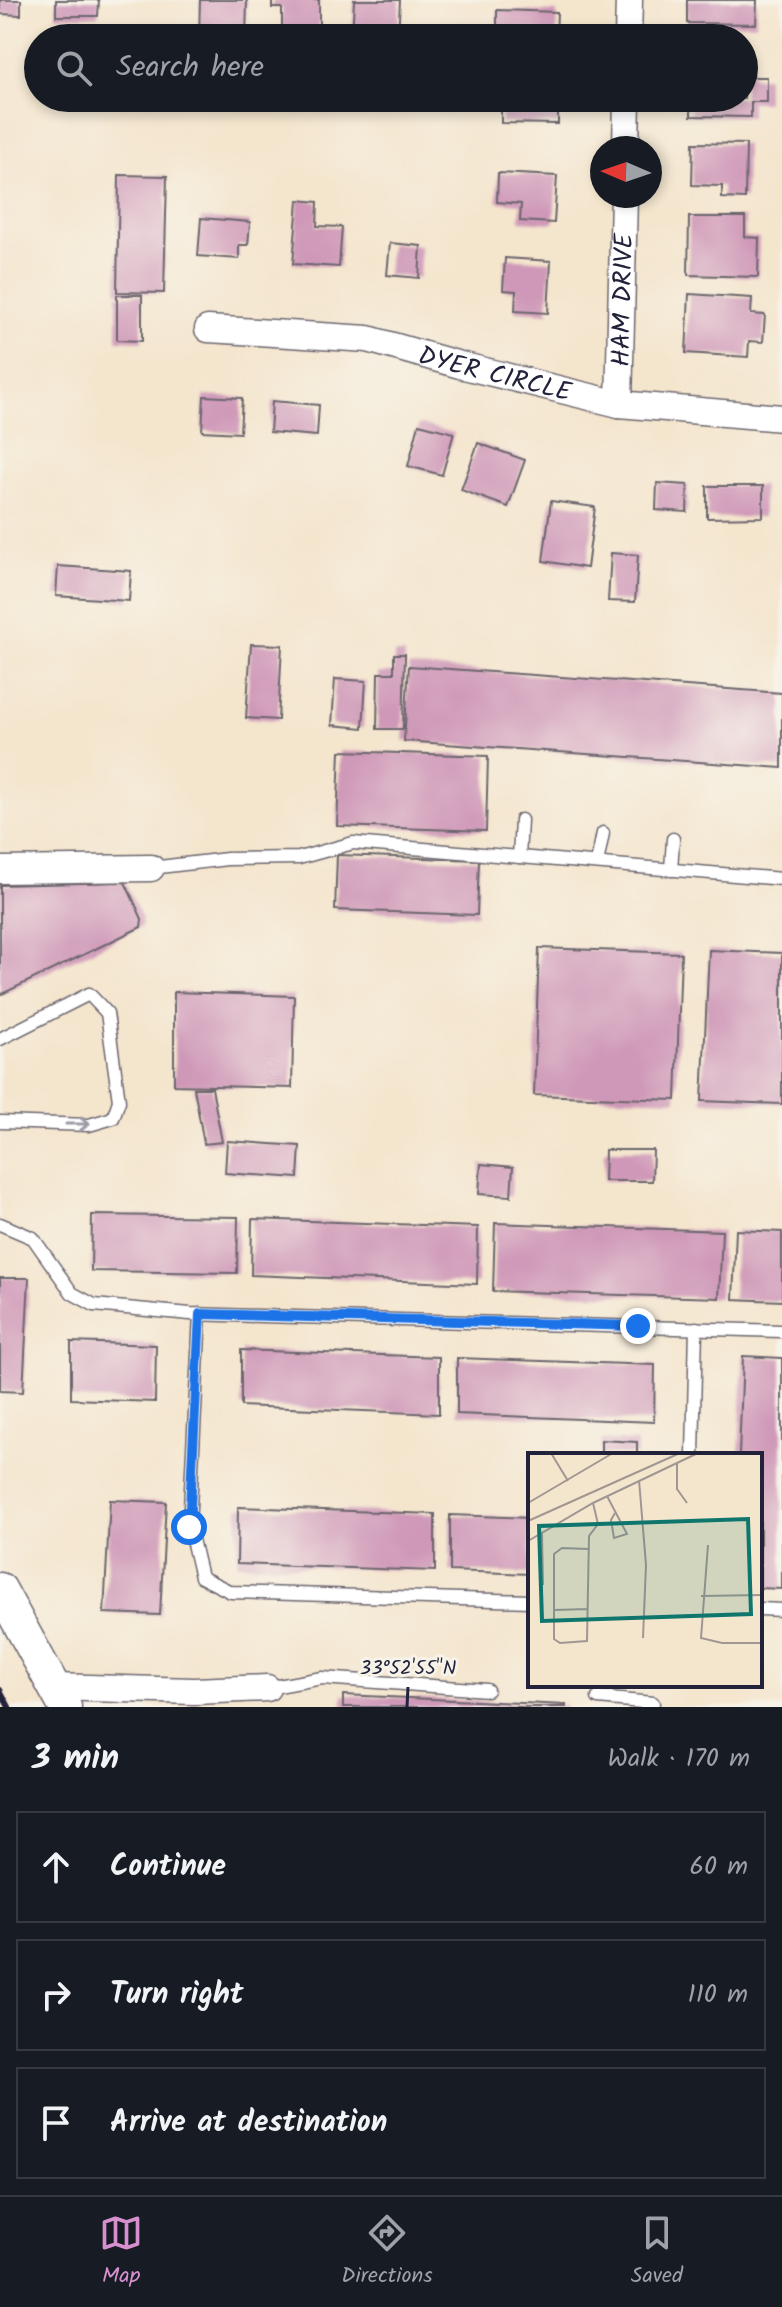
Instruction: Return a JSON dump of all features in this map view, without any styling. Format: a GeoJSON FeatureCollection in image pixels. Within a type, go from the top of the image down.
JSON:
{"type":"FeatureCollection","features":[{"type":"Feature","properties":{"kind":"street"},"geometry":{"type":"LineString","coordinates":[[628,24],[629,0]]}},
{"type":"Feature","properties":{"kind":"street"},"geometry":{"type":"LineString","coordinates":[[626,136],[627,112]]}},
{"type":"Feature","properties":{"kind":"street","name":"HAM DRIVE"},"geometry":{"type":"LineString","coordinates":[[619,404],[624,208]]}},
{"type":"Feature","properties":{"kind":"street","name":"DYER CIRCLE"},"geometry":{"type":"LineString","coordinates":[[208,329],[368,339],[619,404],[782,418]]}},
{"type":"Feature","properties":{"kind":"street"},"geometry":{"type":"LineString","coordinates":[[0,870],[151,868]]}},
{"type":"Feature","properties":{"kind":"street"},"geometry":{"type":"LineString","coordinates":[[0,1589],[59,1697],[267,1688]]}},
{"type":"Feature","properties":{"kind":"lane"},"geometry":{"type":"LineString","coordinates":[[519,857],[521,820]]}},
{"type":"Feature","properties":{"kind":"lane"},"geometry":{"type":"LineString","coordinates":[[597,863],[603,833]]}},
{"type":"Feature","properties":{"kind":"lane"},"geometry":{"type":"LineString","coordinates":[[671,870],[673,839]]}},
{"type":"Feature","properties":{"kind":"lane"},"geometry":{"type":"LineString","coordinates":[[151,868],[227,859],[299,858],[353,843],[782,879]]}},
{"type":"Feature","properties":{"kind":"lane"},"geometry":{"type":"LineString","coordinates":[[0,1039],[89,994],[107,1013],[119,1101],[113,1118],[89,1125],[0,1122]]}},
{"type":"Feature","properties":{"kind":"lane"},"geometry":{"type":"LineString","coordinates":[[0,1224],[33,1238],[72,1293],[94,1305],[200,1314],[782,1331]]}},
{"type":"Feature","properties":{"kind":"lane"},"geometry":{"type":"LineString","coordinates":[[200,1314],[189,1527],[201,1577],[231,1592],[528,1601]]}},
{"type":"Feature","properties":{"kind":"lane"},"geometry":{"type":"LineString","coordinates":[[693,1453],[696,1328]]}},
{"type":"Feature","properties":{"kind":"lane"},"geometry":{"type":"LineString","coordinates":[[762,1609],[782,1610]]}},
{"type":"Feature","properties":{"kind":"lane"},"geometry":{"type":"LineString","coordinates":[[267,1688],[322,1678],[487,1690]]}},
{"type":"Feature","properties":{"kind":"lane"},"geometry":{"type":"LineString","coordinates":[[598,1698],[653,1703]]}},
{"type":"Feature","properties":{"kind":"building"},"geometry":{"type":"Polygon","coordinates":[[[0,0],[21,0],[21,15],[0,14],[0,0]]]}},
{"type":"Feature","properties":{"kind":"building"},"geometry":{"type":"Polygon","coordinates":[[[56,0],[99,0],[98,16],[56,16],[56,0]]]}},
{"type":"Feature","properties":{"kind":"building"},"geometry":{"type":"Polygon","coordinates":[[[200,0],[247,0],[246,24],[199,24],[200,0]]]}},
{"type":"Feature","properties":{"kind":"building"},"geometry":{"type":"Polygon","coordinates":[[[272,0],[319,0],[319,24],[282,24],[282,8],[272,8],[272,0]]]}},
{"type":"Feature","properties":{"kind":"building"},"geometry":{"type":"Polygon","coordinates":[[[354,0],[400,0],[399,24],[353,24],[354,0]]]}},
{"type":"Feature","properties":{"kind":"building"},"geometry":{"type":"Polygon","coordinates":[[[687,0],[757,0],[756,24],[687,23],[687,0]]]}},
{"type":"Feature","properties":{"kind":"building"},"geometry":{"type":"Polygon","coordinates":[[[497,10],[557,12],[557,24],[497,24],[497,10]]]}},
{"type":"Feature","properties":{"kind":"building"},"geometry":{"type":"Polygon","coordinates":[[[758,77],[767,77],[767,102],[758,102],[758,77]]]}},
{"type":"Feature","properties":{"kind":"building"},"geometry":{"type":"Polygon","coordinates":[[[501,112],[558,112],[558,124],[501,123],[501,112]]]}},
{"type":"Feature","properties":{"kind":"building"},"geometry":{"type":"Polygon","coordinates":[[[691,112],[751,112],[751,117],[691,116],[691,112]]]}},
{"type":"Feature","properties":{"kind":"building"},"geometry":{"type":"Polygon","coordinates":[[[693,143],[746,144],[745,199],[722,198],[722,186],[692,185],[693,143]]]}},
{"type":"Feature","properties":{"kind":"building"},"geometry":{"type":"Polygon","coordinates":[[[498,173],[557,176],[554,223],[520,221],[521,204],[497,202],[498,173]]]}},
{"type":"Feature","properties":{"kind":"building"},"geometry":{"type":"Polygon","coordinates":[[[119,175],[167,176],[164,293],[117,292],[119,175]]]}},
{"type":"Feature","properties":{"kind":"building"},"geometry":{"type":"Polygon","coordinates":[[[298,200],[318,202],[317,226],[342,227],[339,267],[293,264],[298,200]]]}},
{"type":"Feature","properties":{"kind":"building"},"geometry":{"type":"Polygon","coordinates":[[[689,217],[745,217],[745,237],[759,238],[758,277],[688,275],[689,217]]]}},
{"type":"Feature","properties":{"kind":"building"},"geometry":{"type":"Polygon","coordinates":[[[201,218],[250,222],[248,245],[239,245],[239,259],[198,256],[201,218]]]}},
{"type":"Feature","properties":{"kind":"building"},"geometry":{"type":"Polygon","coordinates":[[[390,243],[421,246],[419,278],[387,275],[390,243]]]}},
{"type":"Feature","properties":{"kind":"building"},"geometry":{"type":"Polygon","coordinates":[[[505,258],[551,261],[548,313],[515,311],[516,291],[503,290],[505,258]]]}},
{"type":"Feature","properties":{"kind":"building"},"geometry":{"type":"Polygon","coordinates":[[[689,294],[752,298],[751,314],[765,315],[763,342],[749,341],[748,357],[686,353],[689,294]]]}},
{"type":"Feature","properties":{"kind":"building"},"geometry":{"type":"Polygon","coordinates":[[[117,295],[142,295],[142,341],[117,340],[117,295]]]}},
{"type":"Feature","properties":{"kind":"building"},"geometry":{"type":"Polygon","coordinates":[[[204,396],[242,398],[240,433],[202,431],[204,396]]]}},
{"type":"Feature","properties":{"kind":"building"},"geometry":{"type":"Polygon","coordinates":[[[272,401],[319,405],[317,436],[270,432],[272,401]]]}},
{"type":"Feature","properties":{"kind":"building"},"geometry":{"type":"Polygon","coordinates":[[[419,424],[454,433],[442,475],[408,466],[419,424]]]}},
{"type":"Feature","properties":{"kind":"building"},"geometry":{"type":"Polygon","coordinates":[[[478,443],[525,460],[508,507],[461,490],[478,443]]]}},
{"type":"Feature","properties":{"kind":"building"},"geometry":{"type":"Polygon","coordinates":[[[657,483],[688,485],[687,512],[656,510],[657,483]]]}},
{"type":"Feature","properties":{"kind":"building"},"geometry":{"type":"Polygon","coordinates":[[[707,486],[763,486],[763,517],[707,518],[707,486]]]}},
{"type":"Feature","properties":{"kind":"building"},"geometry":{"type":"Polygon","coordinates":[[[551,501],[595,507],[587,568],[543,561],[551,501]]]}},
{"type":"Feature","properties":{"kind":"building"},"geometry":{"type":"Polygon","coordinates":[[[611,553],[638,555],[635,602],[608,601],[611,553]]]}},
{"type":"Feature","properties":{"kind":"building"},"geometry":{"type":"Polygon","coordinates":[[[58,566],[131,571],[129,601],[56,596],[58,566]]]}},
{"type":"Feature","properties":{"kind":"building"},"geometry":{"type":"Polygon","coordinates":[[[251,644],[282,645],[278,720],[246,718],[251,644]]]}},
{"type":"Feature","properties":{"kind":"building"},"geometry":{"type":"Polygon","coordinates":[[[394,654],[405,654],[403,729],[377,729],[378,673],[394,673],[394,654]]]}},
{"type":"Feature","properties":{"kind":"building"},"geometry":{"type":"Polygon","coordinates":[[[409,666],[782,693],[782,768],[404,741],[409,666]]]}},
{"type":"Feature","properties":{"kind":"building"},"geometry":{"type":"Polygon","coordinates":[[[335,679],[366,681],[363,728],[332,725],[335,679]]]}},
{"type":"Feature","properties":{"kind":"building"},"geometry":{"type":"Polygon","coordinates":[[[340,751],[488,756],[486,831],[337,826],[340,751]]]}},
{"type":"Feature","properties":{"kind":"building"},"geometry":{"type":"Polygon","coordinates":[[[337,855],[479,860],[477,915],[335,910],[337,855]]]}},
{"type":"Feature","properties":{"kind":"building"},"geometry":{"type":"Polygon","coordinates":[[[125,882],[142,919],[141,927],[0,995],[0,885],[125,882]]]}},
{"type":"Feature","properties":{"kind":"building"},"geometry":{"type":"Polygon","coordinates":[[[539,948],[681,953],[676,1100],[534,1095],[539,948]]]}},
{"type":"Feature","properties":{"kind":"building"},"geometry":{"type":"Polygon","coordinates":[[[709,950],[782,953],[782,1104],[702,1101],[709,950]]]}},
{"type":"Feature","properties":{"kind":"building"},"geometry":{"type":"Polygon","coordinates":[[[174,992],[294,996],[292,1088],[174,1085],[174,992]]]}},
{"type":"Feature","properties":{"kind":"building"},"geometry":{"type":"Polygon","coordinates":[[[194,1088],[212,1088],[222,1142],[204,1144],[194,1088]]]}},
{"type":"Feature","properties":{"kind":"building"},"geometry":{"type":"Polygon","coordinates":[[[227,1141],[300,1146],[298,1178],[225,1173],[227,1141]]]}},
{"type":"Feature","properties":{"kind":"building"},"geometry":{"type":"Polygon","coordinates":[[[605,1150],[653,1150],[652,1181],[604,1181],[605,1150]]]}},
{"type":"Feature","properties":{"kind":"building"},"geometry":{"type":"Polygon","coordinates":[[[481,1164],[513,1167],[511,1196],[479,1194],[481,1164]]]}},
{"type":"Feature","properties":{"kind":"building"},"geometry":{"type":"Polygon","coordinates":[[[92,1215],[238,1217],[237,1273],[91,1271],[92,1215]]]}},
{"type":"Feature","properties":{"kind":"building"},"geometry":{"type":"Polygon","coordinates":[[[252,1219],[478,1227],[477,1284],[251,1275],[252,1219]]]}},
{"type":"Feature","properties":{"kind":"building"},"geometry":{"type":"Polygon","coordinates":[[[495,1223],[722,1231],[719,1298],[493,1291],[495,1223]]]}},
{"type":"Feature","properties":{"kind":"building"},"geometry":{"type":"Polygon","coordinates":[[[736,1230],[782,1232],[782,1301],[733,1299],[736,1230]]]}},
{"type":"Feature","properties":{"kind":"building"},"geometry":{"type":"Polygon","coordinates":[[[0,1278],[29,1278],[23,1392],[0,1391],[0,1278]]]}},
{"type":"Feature","properties":{"kind":"building"},"geometry":{"type":"Polygon","coordinates":[[[71,1342],[156,1345],[155,1402],[71,1399],[71,1342]]]}},
{"type":"Feature","properties":{"kind":"building"},"geometry":{"type":"Polygon","coordinates":[[[241,1350],[439,1357],[439,1414],[241,1406],[241,1350]]]}},
{"type":"Feature","properties":{"kind":"building"},"geometry":{"type":"Polygon","coordinates":[[[743,1356],[782,1358],[782,1589],[762,1588],[762,1453],[739,1453],[743,1356]]]}},
{"type":"Feature","properties":{"kind":"building"},"geometry":{"type":"Polygon","coordinates":[[[457,1358],[655,1365],[654,1422],[457,1414],[457,1358]]]}},
{"type":"Feature","properties":{"kind":"building"},"geometry":{"type":"Polygon","coordinates":[[[601,1440],[637,1442],[637,1453],[601,1453],[601,1440]]]}},
{"type":"Feature","properties":{"kind":"building"},"geometry":{"type":"Polygon","coordinates":[[[110,1500],[166,1502],[160,1615],[104,1613],[110,1500]]]}},
{"type":"Feature","properties":{"kind":"building"},"geometry":{"type":"Polygon","coordinates":[[[238,1507],[435,1514],[435,1571],[237,1564],[238,1507]]]}},
{"type":"Feature","properties":{"kind":"building"},"geometry":{"type":"Polygon","coordinates":[[[450,1515],[528,1518],[528,1574],[450,1571],[450,1515]]]}},
{"type":"Feature","properties":{"kind":"building"},"geometry":{"type":"Polygon","coordinates":[[[343,1695],[566,1705],[566,1707],[343,1707],[343,1695]]]}},
{"type":"Feature","properties":{"kind":"railway"},"geometry":{"type":"LineString","coordinates":[[0,1690],[9,1707]]}},
{"type":"Feature","properties":{"kind":"route"},"geometry":{"type":"LineString","coordinates":[[189,1527],[200,1314],[638,1326]]}}]}
